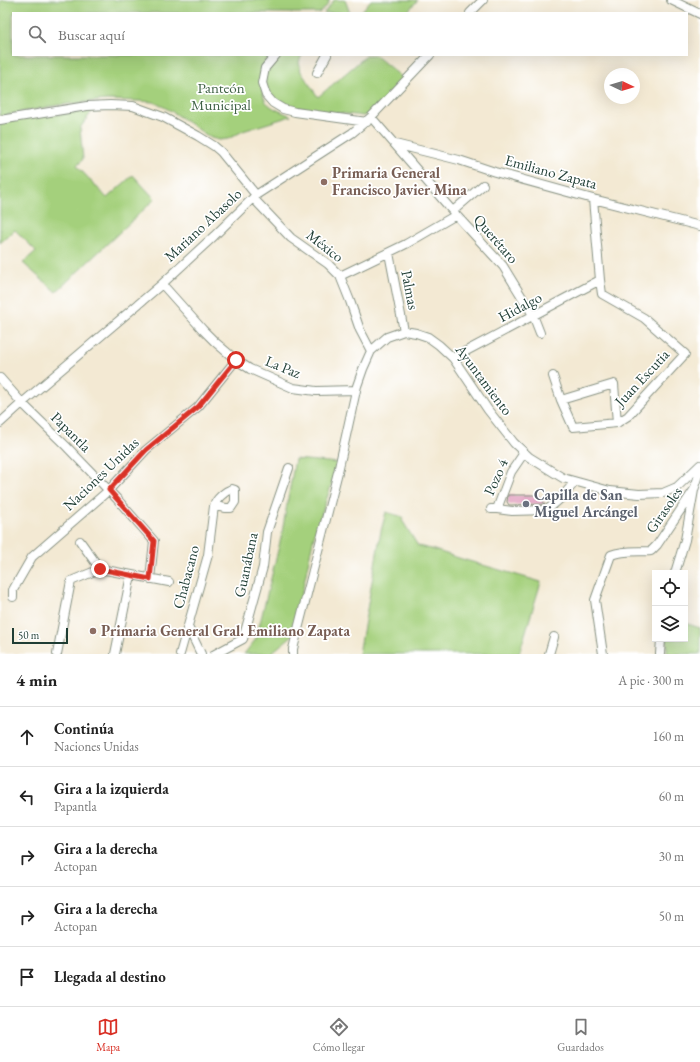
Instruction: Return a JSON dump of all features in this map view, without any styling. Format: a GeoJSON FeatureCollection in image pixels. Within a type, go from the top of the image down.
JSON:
{"type":"FeatureCollection","features":[{"type":"Feature","properties":{"kind":"street"},"geometry":{"type":"LineString","coordinates":[[471,12],[483,0]]}},
{"type":"Feature","properties":{"kind":"street"},"geometry":{"type":"LineString","coordinates":[[671,0],[700,14]]}},
{"type":"Feature","properties":{"kind":"street"},"geometry":{"type":"LineString","coordinates":[[275,56],[265,68],[262,83],[266,95],[273,103],[283,109],[295,112],[369,119]]}},
{"type":"Feature","properties":{"kind":"street"},"geometry":{"type":"LineString","coordinates":[[318,73],[326,56]]}},
{"type":"Feature","properties":{"kind":"street","name":"Mariano Abasolo"},"geometry":{"type":"LineString","coordinates":[[0,423],[162,284],[254,196],[352,133],[369,119],[429,56]]}},
{"type":"Feature","properties":{"kind":"street","name":"México"},"geometry":{"type":"LineString","coordinates":[[0,120],[87,106],[133,106],[162,117],[214,146],[254,196],[291,238],[328,264],[340,276],[360,330],[371,352]]}},
{"type":"Feature","properties":{"kind":"street","name":"Querétaro"},"geometry":{"type":"LineString","coordinates":[[369,119],[395,144],[454,213],[503,266],[533,315],[540,333]]}},
{"type":"Feature","properties":{"kind":"street","name":"Emiliano Zapata"},"geometry":{"type":"LineString","coordinates":[[395,144],[700,226]]}},
{"type":"Feature","properties":{"kind":"street"},"geometry":{"type":"LineString","coordinates":[[340,276],[389,253],[454,213],[483,185]]}},
{"type":"Feature","properties":{"kind":"street"},"geometry":{"type":"LineString","coordinates":[[593,198],[600,280]]}},
{"type":"Feature","properties":{"kind":"street","name":"Palmas"},"geometry":{"type":"LineString","coordinates":[[389,253],[404,331]]}},
{"type":"Feature","properties":{"kind":"street","name":"Juan Escutia"},"geometry":{"type":"LineString","coordinates":[[561,400],[573,427],[617,423],[628,416],[685,354],[644,318],[602,294],[600,280]]}},
{"type":"Feature","properties":{"kind":"street","name":"Hidalgo"},"geometry":{"type":"LineString","coordinates":[[453,358],[600,280]]}},
{"type":"Feature","properties":{"kind":"street","name":"La Paz"},"geometry":{"type":"LineString","coordinates":[[162,284],[203,330],[236,360],[250,369],[293,388],[316,391],[356,390]]}},
{"type":"Feature","properties":{"kind":"street"},"geometry":{"type":"LineString","coordinates":[[293,654],[362,369],[371,352],[387,337],[404,331]]}},
{"type":"Feature","properties":{"kind":"street","name":"Ayuntamiento"},"geometry":{"type":"LineString","coordinates":[[404,331],[428,337],[453,358],[488,410],[514,443],[529,457],[563,478],[610,491],[639,494],[663,493],[677,487],[700,465]]}},
{"type":"Feature","properties":{"kind":"street","name":"Naciones Unidas"},"geometry":{"type":"LineString","coordinates":[[13,597],[13,590],[32,556],[109,490],[146,450],[198,407],[236,360]]}},
{"type":"Feature","properties":{"kind":"street"},"geometry":{"type":"LineString","coordinates":[[553,376],[561,400],[614,384],[617,423]]}},
{"type":"Feature","properties":{"kind":"street","name":"Papantla"},"geometry":{"type":"LineString","coordinates":[[0,378],[22,403],[109,490],[154,541],[150,579]]}},
{"type":"Feature","properties":{"kind":"street","name":"Pozo 4"},"geometry":{"type":"LineString","coordinates":[[524,453],[511,472],[494,509],[512,511],[547,510],[560,499],[575,482]]}},
{"type":"Feature","properties":{"kind":"street","name":"Guanábana"},"geometry":{"type":"LineString","coordinates":[[215,654],[243,638],[263,567],[267,532],[289,468]]}},
{"type":"Feature","properties":{"kind":"street"},"geometry":{"type":"LineString","coordinates":[[676,570],[685,540],[694,490],[700,472]]}},
{"type":"Feature","properties":{"kind":"street","name":"Girasoles"},"geometry":{"type":"LineString","coordinates":[[603,654],[595,600],[611,555],[617,552],[651,551],[657,545],[694,490]]}},
{"type":"Feature","properties":{"kind":"street","name":"Chabacano"},"geometry":{"type":"LineString","coordinates":[[180,654],[208,555],[214,506]]}},
{"type":"Feature","properties":{"kind":"street"},"geometry":{"type":"LineString","coordinates":[[80,540],[100,569]]}},
{"type":"Feature","properties":{"kind":"street"},"geometry":{"type":"LineString","coordinates":[[57,654],[71,581],[100,569],[169,582]]}},
{"type":"Feature","properties":{"kind":"street"},"geometry":{"type":"LineString","coordinates":[[115,654],[131,575]]}},
{"type":"Feature","properties":{"kind":"street"},"geometry":{"type":"LineString","coordinates":[[188,627],[201,654]]}},
{"type":"Feature","properties":{"kind":"street"},"geometry":{"type":"LineString","coordinates":[[550,654],[554,637]]}},
{"type":"Feature","properties":{"kind":"street"},"geometry":{"type":"LineString","coordinates":[[660,654],[661,642]]}},
{"type":"Feature","properties":{"kind":"green space","name":"Panteón Municipal"},"geometry":{"type":"Polygon","coordinates":[[[330,0],[321,12],[12,12],[12,56],[270,56],[266,60],[261,71],[263,96],[271,107],[291,116],[243,131],[228,139],[219,140],[211,138],[171,111],[153,102],[107,100],[59,105],[0,116],[0,1],[330,0]]]}},
{"type":"Feature","properties":{"kind":"green space"},"geometry":{"type":"Polygon","coordinates":[[[334,0],[345,0],[350,12],[325,12],[334,0]]]}},
{"type":"Feature","properties":{"kind":"green space"},"geometry":{"type":"Polygon","coordinates":[[[371,0],[418,0],[407,12],[361,12],[371,0]]]}},
{"type":"Feature","properties":{"kind":"green space"},"geometry":{"type":"Polygon","coordinates":[[[277,56],[302,56],[299,62],[301,72],[318,97],[366,56],[376,56],[404,79],[372,113],[363,116],[290,107],[275,100],[268,92],[265,82],[266,71],[277,56]]]}},
{"type":"Feature","properties":{"kind":"green space"},"geometry":{"type":"Polygon","coordinates":[[[93,110],[80,128],[83,159],[77,166],[107,198],[133,175],[155,199],[56,292],[23,263],[36,251],[15,230],[0,243],[0,122],[93,110]]]}},
{"type":"Feature","properties":{"kind":"green space"},"geometry":{"type":"Polygon","coordinates":[[[295,459],[339,463],[314,536],[293,635],[270,654],[244,654],[256,639],[281,538],[295,459]]]}},
{"type":"Feature","properties":{"kind":"green space"},"geometry":{"type":"Polygon","coordinates":[[[386,512],[403,517],[402,520],[418,546],[541,582],[519,654],[359,654],[381,531],[386,512]]]}},
{"type":"Feature","properties":{"kind":"green space"},"geometry":{"type":"Polygon","coordinates":[[[688,624],[700,628],[700,654],[667,654],[667,642],[688,642],[688,624]]]}},
{"type":"Feature","properties":{"kind":"building","name":"Capilla de San Miguel Arcángel"},"geometry":{"type":"Polygon","coordinates":[[[508,495],[538,495],[545,504],[509,505],[507,502],[508,495]]]}},
{"type":"Feature","properties":{"kind":"place","name":"Primaria General Francisco Javier Mina"},"geometry":{"type":"Point","coordinates":[324,182]}},
{"type":"Feature","properties":{"kind":"place","name":"Capilla de San Miguel Arcángel"},"geometry":{"type":"Point","coordinates":[526,504]}},
{"type":"Feature","properties":{"kind":"place","name":"Primaria General Gral. Emiliano Zapata"},"geometry":{"type":"Point","coordinates":[93,631]}},
{"type":"Feature","properties":{"kind":"route"},"geometry":{"type":"LineString","coordinates":[[100,569],[150,579],[154,541],[109,490],[146,450],[198,407],[236,360]]}}]}
